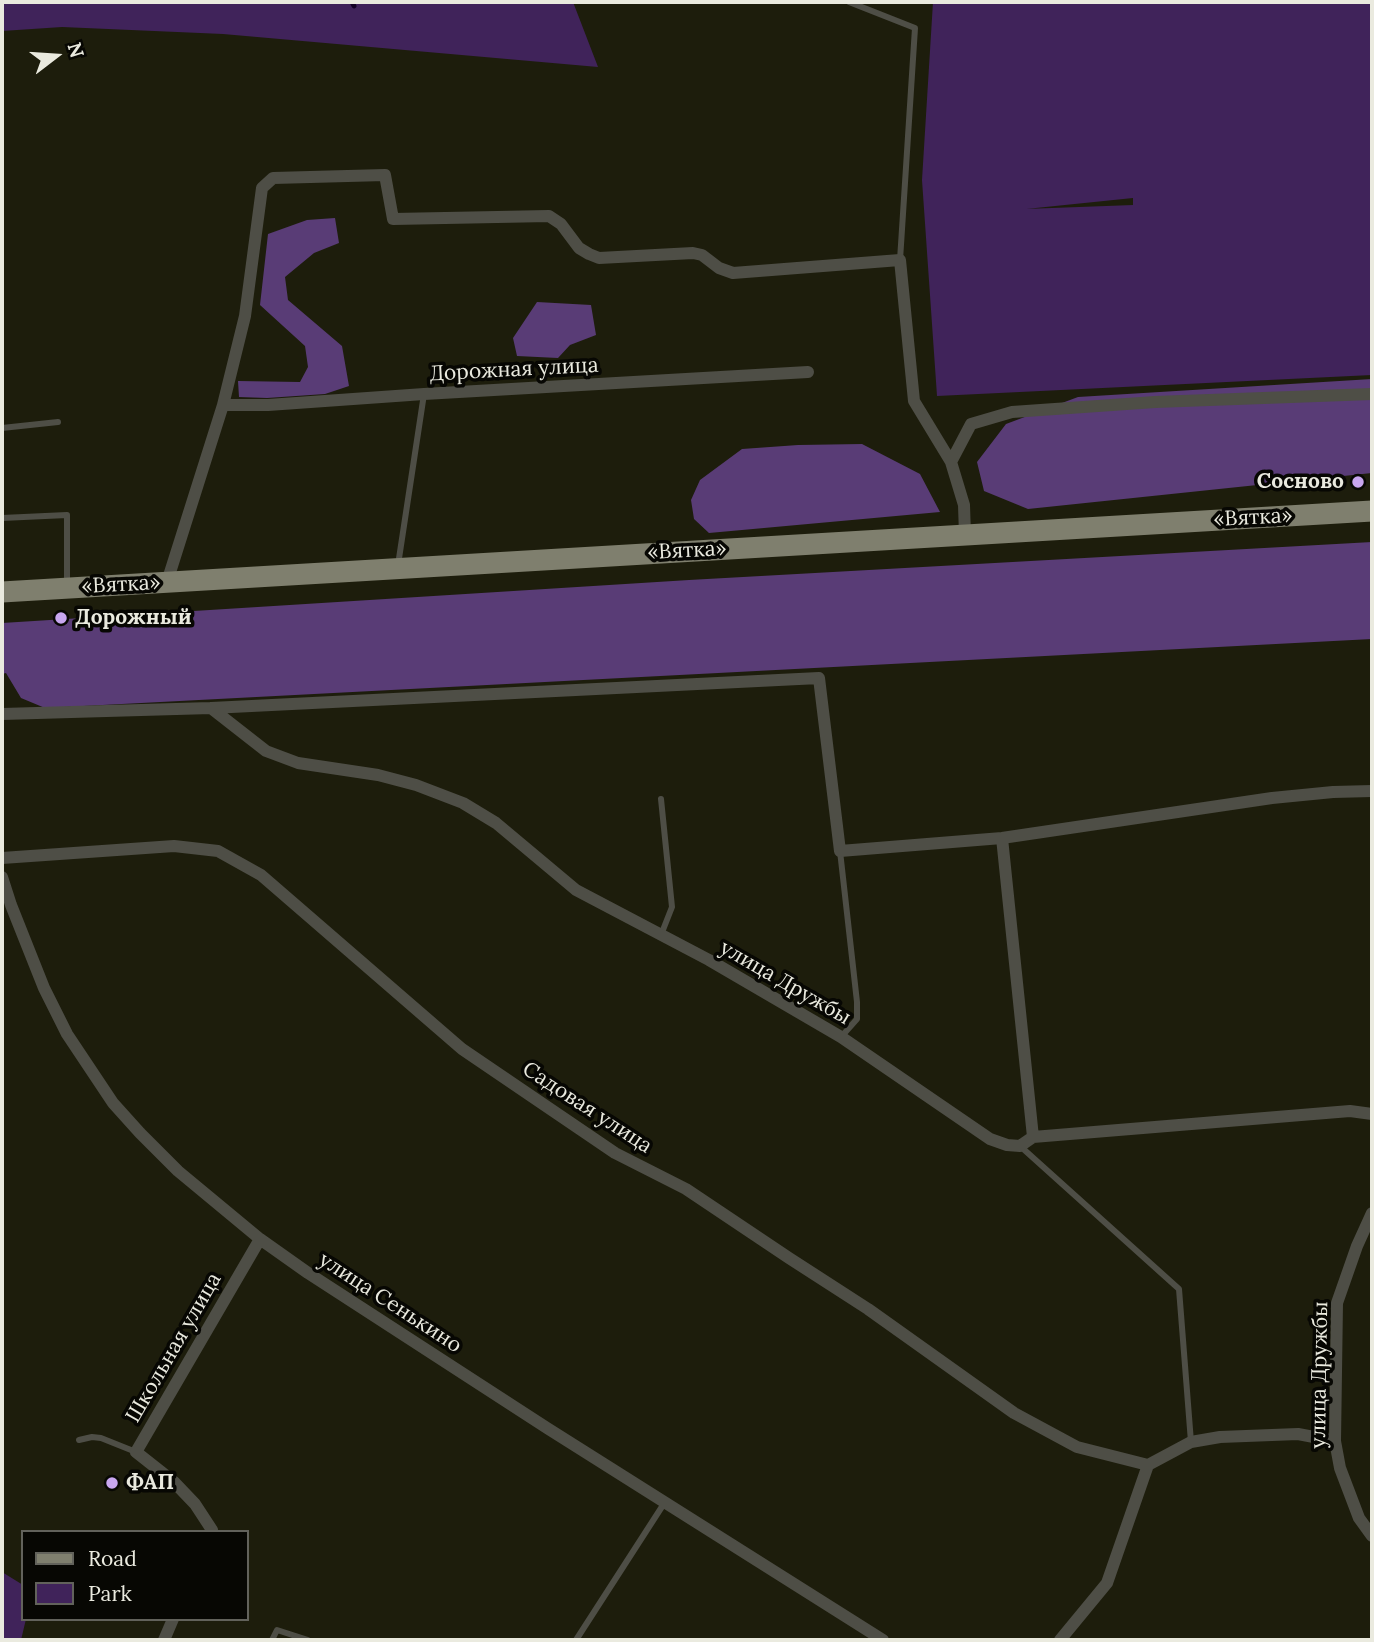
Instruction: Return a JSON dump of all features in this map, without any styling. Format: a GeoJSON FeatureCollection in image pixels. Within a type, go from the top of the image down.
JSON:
{"type":"FeatureCollection","features":[{"type":"Feature","properties":{"kind":"main road","name":"«Вятка»"},"geometry":{"type":"LineString","coordinates":[[2,592],[1372,511]]}},
{"type":"Feature","properties":{"kind":"street"},"geometry":{"type":"LineString","coordinates":[[167,582],[223,405],[245,316],[262,188],[273,178],[385,175],[393,219],[549,216],[561,224],[579,248],[599,258],[693,253],[733,273],[900,260],[914,401],[951,462],[964,505],[965,535]]}},
{"type":"Feature","properties":{"kind":"street","name":"Дорожная улица"},"geometry":{"type":"LineString","coordinates":[[223,405],[268,405],[808,372]]}},
{"type":"Feature","properties":{"kind":"street"},"geometry":{"type":"LineString","coordinates":[[951,462],[971,424],[1012,412],[1155,402],[1372,394]]}},
{"type":"Feature","properties":{"kind":"street"},"geometry":{"type":"LineString","coordinates":[[2,714],[211,708],[820,678],[840,851],[1002,838],[1272,798],[1372,791]]}},
{"type":"Feature","properties":{"kind":"street","name":"улица Дружбы"},"geometry":{"type":"LineString","coordinates":[[211,708],[266,751],[298,764],[377,775],[415,785],[463,803],[496,823],[576,890],[709,960],[841,1037],[990,1139],[1020,1146]]}},
{"type":"Feature","properties":{"kind":"street"},"geometry":{"type":"LineString","coordinates":[[1002,838],[1033,1137]]}},
{"type":"Feature","properties":{"kind":"street","name":"Садовая улица"},"geometry":{"type":"LineString","coordinates":[[2,858],[174,846],[218,851],[261,875],[462,1049],[615,1153],[686,1189],[868,1309],[1014,1413],[1077,1447],[1148,1465]]}},
{"type":"Feature","properties":{"kind":"street","name":"улица Сенькино"},"geometry":{"type":"LineString","coordinates":[[2,877],[44,988],[67,1034],[113,1104],[178,1171],[260,1239],[320,1280],[883,1640]]}},
{"type":"Feature","properties":{"kind":"street"},"geometry":{"type":"LineString","coordinates":[[1020,1146],[1033,1137],[1350,1111],[1372,1114]]}},
{"type":"Feature","properties":{"kind":"street","name":"улица Дружбы"},"geometry":{"type":"LineString","coordinates":[[1372,1213],[1337,1303],[1335,1441],[1340,1468],[1359,1518],[1372,1536]]}},
{"type":"Feature","properties":{"kind":"street","name":"Школьная улица"},"geometry":{"type":"LineString","coordinates":[[212,1530],[195,1504],[181,1489],[136,1452],[260,1239]]}},
{"type":"Feature","properties":{"kind":"street"},"geometry":{"type":"LineString","coordinates":[[1060,1640],[1107,1583],[1148,1465],[1191,1442],[1220,1437],[1298,1434],[1335,1441]]}},
{"type":"Feature","properties":{"kind":"street"},"geometry":{"type":"LineString","coordinates":[[164,1640],[172,1621]]}},
{"type":"Feature","properties":{"kind":"lane"},"geometry":{"type":"LineString","coordinates":[[849,2],[915,28],[900,260]]}},
{"type":"Feature","properties":{"kind":"lane"},"geometry":{"type":"LineString","coordinates":[[397,569],[424,394]]}},
{"type":"Feature","properties":{"kind":"lane"},"geometry":{"type":"LineString","coordinates":[[2,428],[58,422]]}},
{"type":"Feature","properties":{"kind":"lane"},"geometry":{"type":"LineString","coordinates":[[2,518],[67,515],[67,588]]}},
{"type":"Feature","properties":{"kind":"lane"},"geometry":{"type":"LineString","coordinates":[[661,799],[672,907],[661,934]]}},
{"type":"Feature","properties":{"kind":"lane"},"geometry":{"type":"LineString","coordinates":[[840,851],[857,1002],[857,1019],[841,1037]]}},
{"type":"Feature","properties":{"kind":"lane"},"geometry":{"type":"LineString","coordinates":[[1020,1146],[1179,1289],[1191,1442]]}},
{"type":"Feature","properties":{"kind":"lane"},"geometry":{"type":"LineString","coordinates":[[79,1440],[102,1438],[136,1452]]}},
{"type":"Feature","properties":{"kind":"lane"},"geometry":{"type":"LineString","coordinates":[[576,1640],[665,1502]]}},
{"type":"Feature","properties":{"kind":"lane"},"geometry":{"type":"LineString","coordinates":[[272,1640],[278,1630],[309,1640]]}},
{"type":"Feature","properties":{"kind":"green space"},"geometry":{"type":"Polygon","coordinates":[[[2,2],[573,2],[598,67],[223,34],[62,27],[2,31],[2,2]]]}},
{"type":"Feature","properties":{"kind":"green space"},"geometry":{"type":"Polygon","coordinates":[[[933,2],[1372,2],[1372,375],[937,396],[922,180],[933,2]],[[1133,198],[1027,209],[1133,205],[1133,198]]]}},
{"type":"Feature","properties":{"kind":"green space"},"geometry":{"type":"Polygon","coordinates":[[[2,1572],[21,1584],[21,1621],[26,1621],[21,1640],[2,1640],[2,1572]]]}},
{"type":"Feature","properties":{"kind":"shaded area"},"geometry":{"type":"Polygon","coordinates":[[[335,218],[339,243],[314,253],[285,277],[288,300],[342,346],[349,386],[325,394],[239,397],[238,381],[300,382],[308,367],[305,346],[260,305],[268,234],[307,220],[335,218]]]}},
{"type":"Feature","properties":{"kind":"shaded area"},"geometry":{"type":"Polygon","coordinates":[[[537,302],[591,305],[596,335],[570,345],[558,358],[517,356],[513,338],[537,302]]]}},
{"type":"Feature","properties":{"kind":"shaded area"},"geometry":{"type":"Polygon","coordinates":[[[1372,379],[1372,473],[1028,509],[984,491],[977,462],[1006,424],[1078,397],[1372,379]]]}},
{"type":"Feature","properties":{"kind":"shaded area"},"geometry":{"type":"Polygon","coordinates":[[[862,444],[920,474],[940,512],[709,533],[694,519],[691,500],[700,480],[742,449],[862,444]]]}},
{"type":"Feature","properties":{"kind":"shaded area"},"geometry":{"type":"Polygon","coordinates":[[[1372,542],[1372,639],[45,708],[21,698],[6,673],[2,674],[2,623],[689,580],[1372,542]]]}},
{"type":"Feature","properties":{"kind":"waterway"},"geometry":{"type":"LineString","coordinates":[[352,2],[354,6]]}},
{"type":"Feature","properties":{"kind":"place","name":"Сосново"},"geometry":{"type":"Point","coordinates":[1358,482]}},
{"type":"Feature","properties":{"kind":"place","name":"Дорожный"},"geometry":{"type":"Point","coordinates":[61,618]}},
{"type":"Feature","properties":{"kind":"place","name":"ФАП"},"geometry":{"type":"Point","coordinates":[112,1483]}}]}
